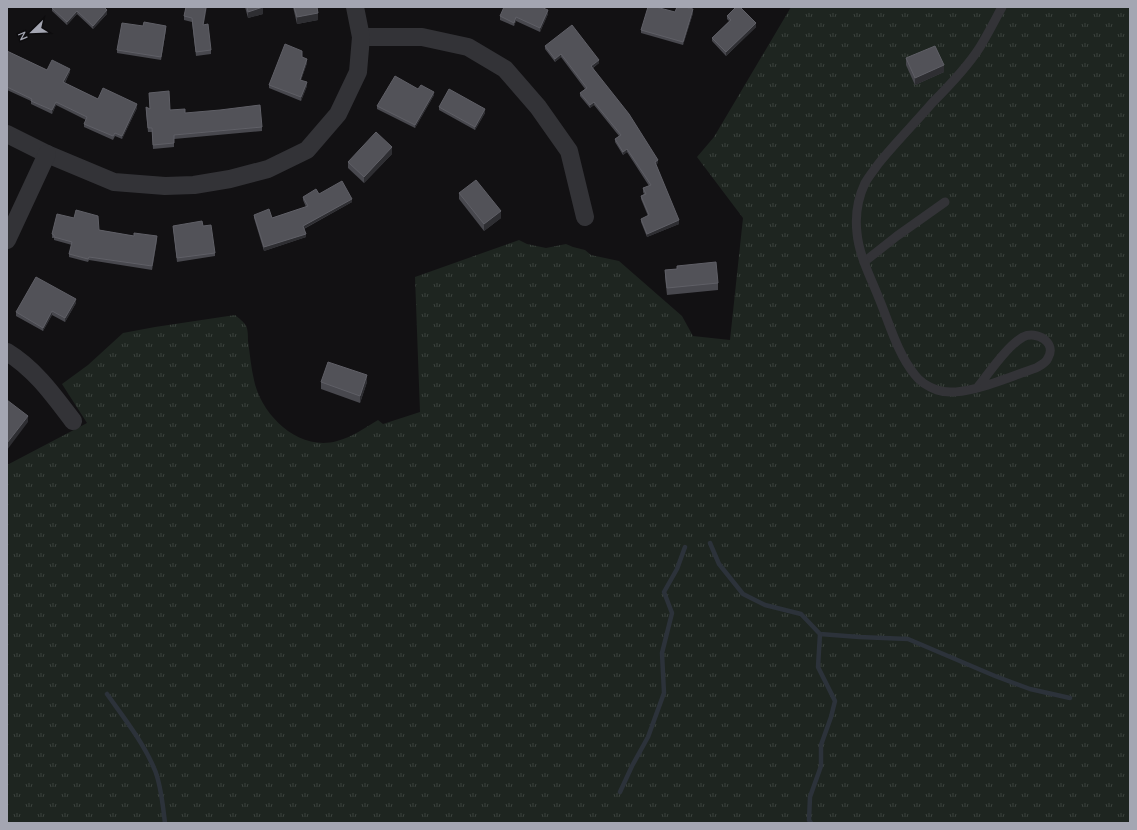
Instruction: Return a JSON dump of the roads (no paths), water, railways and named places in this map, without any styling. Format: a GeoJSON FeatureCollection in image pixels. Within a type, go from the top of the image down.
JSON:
{"type":"FeatureCollection","features":[{"type":"Feature","properties":{"kind":"street"},"geometry":{"type":"LineString","coordinates":[[7,134],[47,154],[114,182],[165,186],[194,185],[223,180],[268,169],[308,150],[338,114],[358,72],[361,37],[355,7]]}},
{"type":"Feature","properties":{"kind":"street"},"geometry":{"type":"LineString","coordinates":[[361,37],[422,37],[468,47],[505,69],[538,107],[569,151],[585,217]]}},
{"type":"Feature","properties":{"kind":"street"},"geometry":{"type":"LineString","coordinates":[[7,240],[47,154]]}},
{"type":"Feature","properties":{"kind":"street"},"geometry":{"type":"LineString","coordinates":[[7,352],[16,358],[43,383],[73,421]]}},
{"type":"Feature","properties":{"kind":"lane"},"geometry":{"type":"LineString","coordinates":[[977,388],[1012,346],[1022,338],[1033,334],[1038,335],[1047,342],[1050,348],[1048,360],[1036,368],[977,388],[964,392],[947,392],[931,387],[916,377],[906,363],[864,262],[857,235],[856,223],[857,210],[866,182],[896,142],[944,91],[980,47],[1002,7]]}},
{"type":"Feature","properties":{"kind":"lane"},"geometry":{"type":"LineString","coordinates":[[864,262],[897,236],[945,202]]}},
{"type":"Feature","properties":{"kind":"waterway"},"geometry":{"type":"LineString","coordinates":[[710,543],[719,564],[743,594],[765,605],[801,614],[820,634],[908,639],[995,676],[1030,689],[1070,698]]}},
{"type":"Feature","properties":{"kind":"waterway"},"geometry":{"type":"LineString","coordinates":[[620,792],[648,737],[664,693],[662,653],[672,613],[664,592],[677,569],[685,547]]}},
{"type":"Feature","properties":{"kind":"waterway"},"geometry":{"type":"LineString","coordinates":[[811,823],[809,820],[810,797],[821,766],[821,745],[835,701],[818,667],[820,634]]}},
{"type":"Feature","properties":{"kind":"waterway"},"geometry":{"type":"LineString","coordinates":[[107,694],[139,739],[150,758],[160,788],[165,823]]}}]}
